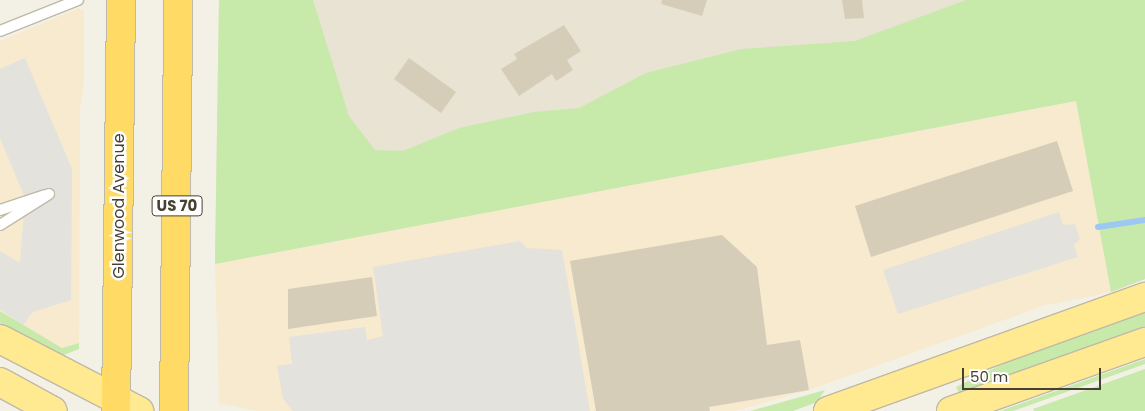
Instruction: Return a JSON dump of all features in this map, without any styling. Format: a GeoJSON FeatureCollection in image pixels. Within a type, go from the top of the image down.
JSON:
{"type":"FeatureCollection","features":[{"type":"Feature","properties":{"kind":"highway","name":"Glenwood Avenue"},"geometry":{"type":"LineString","coordinates":[[121,0],[124,408]]}},
{"type":"Feature","properties":{"kind":"highway","name":"US 70"},"geometry":{"type":"LineString","coordinates":[[174,411],[178,0]]}},
{"type":"Feature","properties":{"kind":"main road"},"geometry":{"type":"LineString","coordinates":[[828,411],[1145,297]]}},
{"type":"Feature","properties":{"kind":"main road"},"geometry":{"type":"LineString","coordinates":[[0,339],[124,408]]}},
{"type":"Feature","properties":{"kind":"main road"},"geometry":{"type":"LineString","coordinates":[[951,411],[1145,342]]}},
{"type":"Feature","properties":{"kind":"main road"},"geometry":{"type":"LineString","coordinates":[[0,382],[53,411]]}},
{"type":"Feature","properties":{"kind":"lane"},"geometry":{"type":"LineString","coordinates":[[0,31],[78,0]]}},
{"type":"Feature","properties":{"kind":"lane"},"geometry":{"type":"LineString","coordinates":[[0,210],[49,194],[0,225]]}},
{"type":"Feature","properties":{"kind":"shaded area"},"geometry":{"type":"Polygon","coordinates":[[[219,0],[1145,0],[1145,279],[1111,292],[1076,101],[215,264],[219,0]]]}},
{"type":"Feature","properties":{"kind":"shaded area"},"geometry":{"type":"Polygon","coordinates":[[[79,8],[84,11],[84,81],[80,109],[79,343],[62,348],[0,311],[0,41],[79,8]]]}},
{"type":"Feature","properties":{"kind":"shaded area"},"geometry":{"type":"Polygon","coordinates":[[[25,58],[72,169],[71,300],[33,312],[23,325],[0,309],[0,251],[20,263],[25,198],[0,138],[0,69],[25,58]]]}},
{"type":"Feature","properties":{"kind":"shaded area"},"geometry":{"type":"Polygon","coordinates":[[[1077,101],[1111,292],[1043,306],[809,390],[735,411],[256,411],[219,403],[215,264],[1077,101]]]}},
{"type":"Feature","properties":{"kind":"shaded area"},"geometry":{"type":"Polygon","coordinates":[[[1059,212],[1063,225],[1075,224],[1080,239],[1074,245],[1078,257],[898,314],[883,270],[1059,212]]]}},
{"type":"Feature","properties":{"kind":"shaded area"},"geometry":{"type":"Polygon","coordinates":[[[520,241],[527,248],[562,250],[590,411],[293,411],[283,399],[277,366],[292,364],[289,337],[365,327],[367,340],[383,336],[373,267],[520,241]]]}},
{"type":"Feature","properties":{"kind":"green space"},"geometry":{"type":"Polygon","coordinates":[[[219,0],[313,0],[349,116],[375,150],[403,151],[459,128],[534,112],[579,108],[646,73],[742,49],[855,41],[966,0],[1145,0],[1145,279],[1111,292],[1076,101],[215,264],[219,0]]]}},
{"type":"Feature","properties":{"kind":"green space"},"geometry":{"type":"Polygon","coordinates":[[[1145,308],[1145,326],[959,393],[956,387],[1033,349],[1145,308]]]}},
{"type":"Feature","properties":{"kind":"green space"},"geometry":{"type":"Polygon","coordinates":[[[0,311],[62,348],[79,343],[79,349],[61,356],[51,354],[0,325],[0,311]]]}},
{"type":"Feature","properties":{"kind":"green space"},"geometry":{"type":"Polygon","coordinates":[[[1145,359],[1145,364],[1013,411],[1000,411],[1145,359]]]}},
{"type":"Feature","properties":{"kind":"green space"},"geometry":{"type":"Polygon","coordinates":[[[1145,369],[1145,411],[1034,411],[1033,409],[1145,369]]]}},
{"type":"Feature","properties":{"kind":"green space"},"geometry":{"type":"Polygon","coordinates":[[[825,390],[817,402],[793,411],[750,411],[825,390]]]}},
{"type":"Feature","properties":{"kind":"building"},"geometry":{"type":"Polygon","coordinates":[[[662,0],[707,0],[702,16],[661,4],[662,0]]]}},
{"type":"Feature","properties":{"kind":"building"},"geometry":{"type":"Polygon","coordinates":[[[842,0],[862,0],[864,18],[845,19],[842,0]]]}},
{"type":"Feature","properties":{"kind":"building"},"geometry":{"type":"Polygon","coordinates":[[[564,25],[581,51],[567,60],[573,70],[556,81],[552,74],[519,96],[501,69],[517,59],[514,54],[564,25]]]}},
{"type":"Feature","properties":{"kind":"building"},"geometry":{"type":"Polygon","coordinates":[[[409,58],[456,92],[441,113],[394,79],[409,58]]]}},
{"type":"Feature","properties":{"kind":"building"},"geometry":{"type":"Polygon","coordinates":[[[1057,141],[1073,191],[871,257],[855,206],[1057,141]]]}},
{"type":"Feature","properties":{"kind":"building"},"geometry":{"type":"Polygon","coordinates":[[[722,235],[757,267],[767,345],[800,340],[809,390],[709,407],[710,411],[596,411],[570,261],[722,235]]]}},
{"type":"Feature","properties":{"kind":"building"},"geometry":{"type":"Polygon","coordinates":[[[372,277],[377,316],[288,329],[288,289],[372,277]]]}},
{"type":"Feature","properties":{"kind":"waterway"},"geometry":{"type":"LineString","coordinates":[[1098,227],[1145,220]]}}]}
